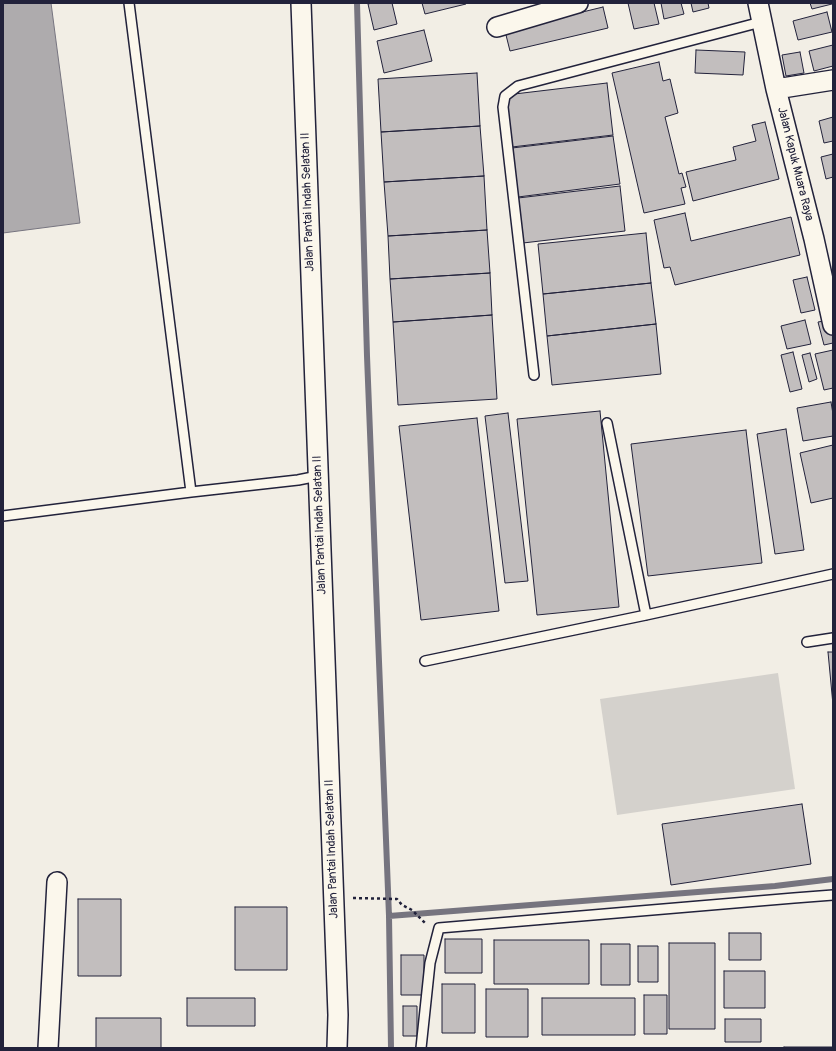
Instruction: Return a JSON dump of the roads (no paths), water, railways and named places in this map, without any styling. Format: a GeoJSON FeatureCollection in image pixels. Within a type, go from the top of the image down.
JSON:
{"type":"FeatureCollection","features":[{"type":"Feature","properties":{"kind":"street","name":"Jalan Pantai Indah Selatan II"},"geometry":{"type":"LineString","coordinates":[[301,3],[338,1015],[337,1048]]}},
{"type":"Feature","properties":{"kind":"street"},"geometry":{"type":"LineString","coordinates":[[497,27],[578,3]]}},
{"type":"Feature","properties":{"kind":"street","name":"Jalan Kapuk Muara Raya"},"geometry":{"type":"LineString","coordinates":[[758,3],[776,89],[814,239],[832,320]]}},
{"type":"Feature","properties":{"kind":"street"},"geometry":{"type":"LineString","coordinates":[[776,89],[833,80]]}},
{"type":"Feature","properties":{"kind":"street"},"geometry":{"type":"LineString","coordinates":[[48,1048],[57,882]]}},
{"type":"Feature","properties":{"kind":"lane"},"geometry":{"type":"LineString","coordinates":[[129,3],[191,492]]}},
{"type":"Feature","properties":{"kind":"lane"},"geometry":{"type":"LineString","coordinates":[[534,375],[503,107],[505,96],[518,86],[761,22]]}},
{"type":"Feature","properties":{"kind":"lane"},"geometry":{"type":"LineString","coordinates":[[607,423],[646,615]]}},
{"type":"Feature","properties":{"kind":"lane"},"geometry":{"type":"LineString","coordinates":[[3,516],[298,480],[318,476]]}},
{"type":"Feature","properties":{"kind":"lane"},"geometry":{"type":"LineString","coordinates":[[425,661],[833,574]]}},
{"type":"Feature","properties":{"kind":"lane"},"geometry":{"type":"LineString","coordinates":[[807,642],[833,638]]}},
{"type":"Feature","properties":{"kind":"lane"},"geometry":{"type":"LineString","coordinates":[[421,1048],[430,963],[439,928],[833,896]]}},
{"type":"Feature","properties":{"kind":"waterway"},"geometry":{"type":"LineString","coordinates":[[357,3],[367,356],[389,916]]}},
{"type":"Feature","properties":{"kind":"waterway"},"geometry":{"type":"LineString","coordinates":[[391,1048],[389,916],[775,886],[833,879]]}}]}
